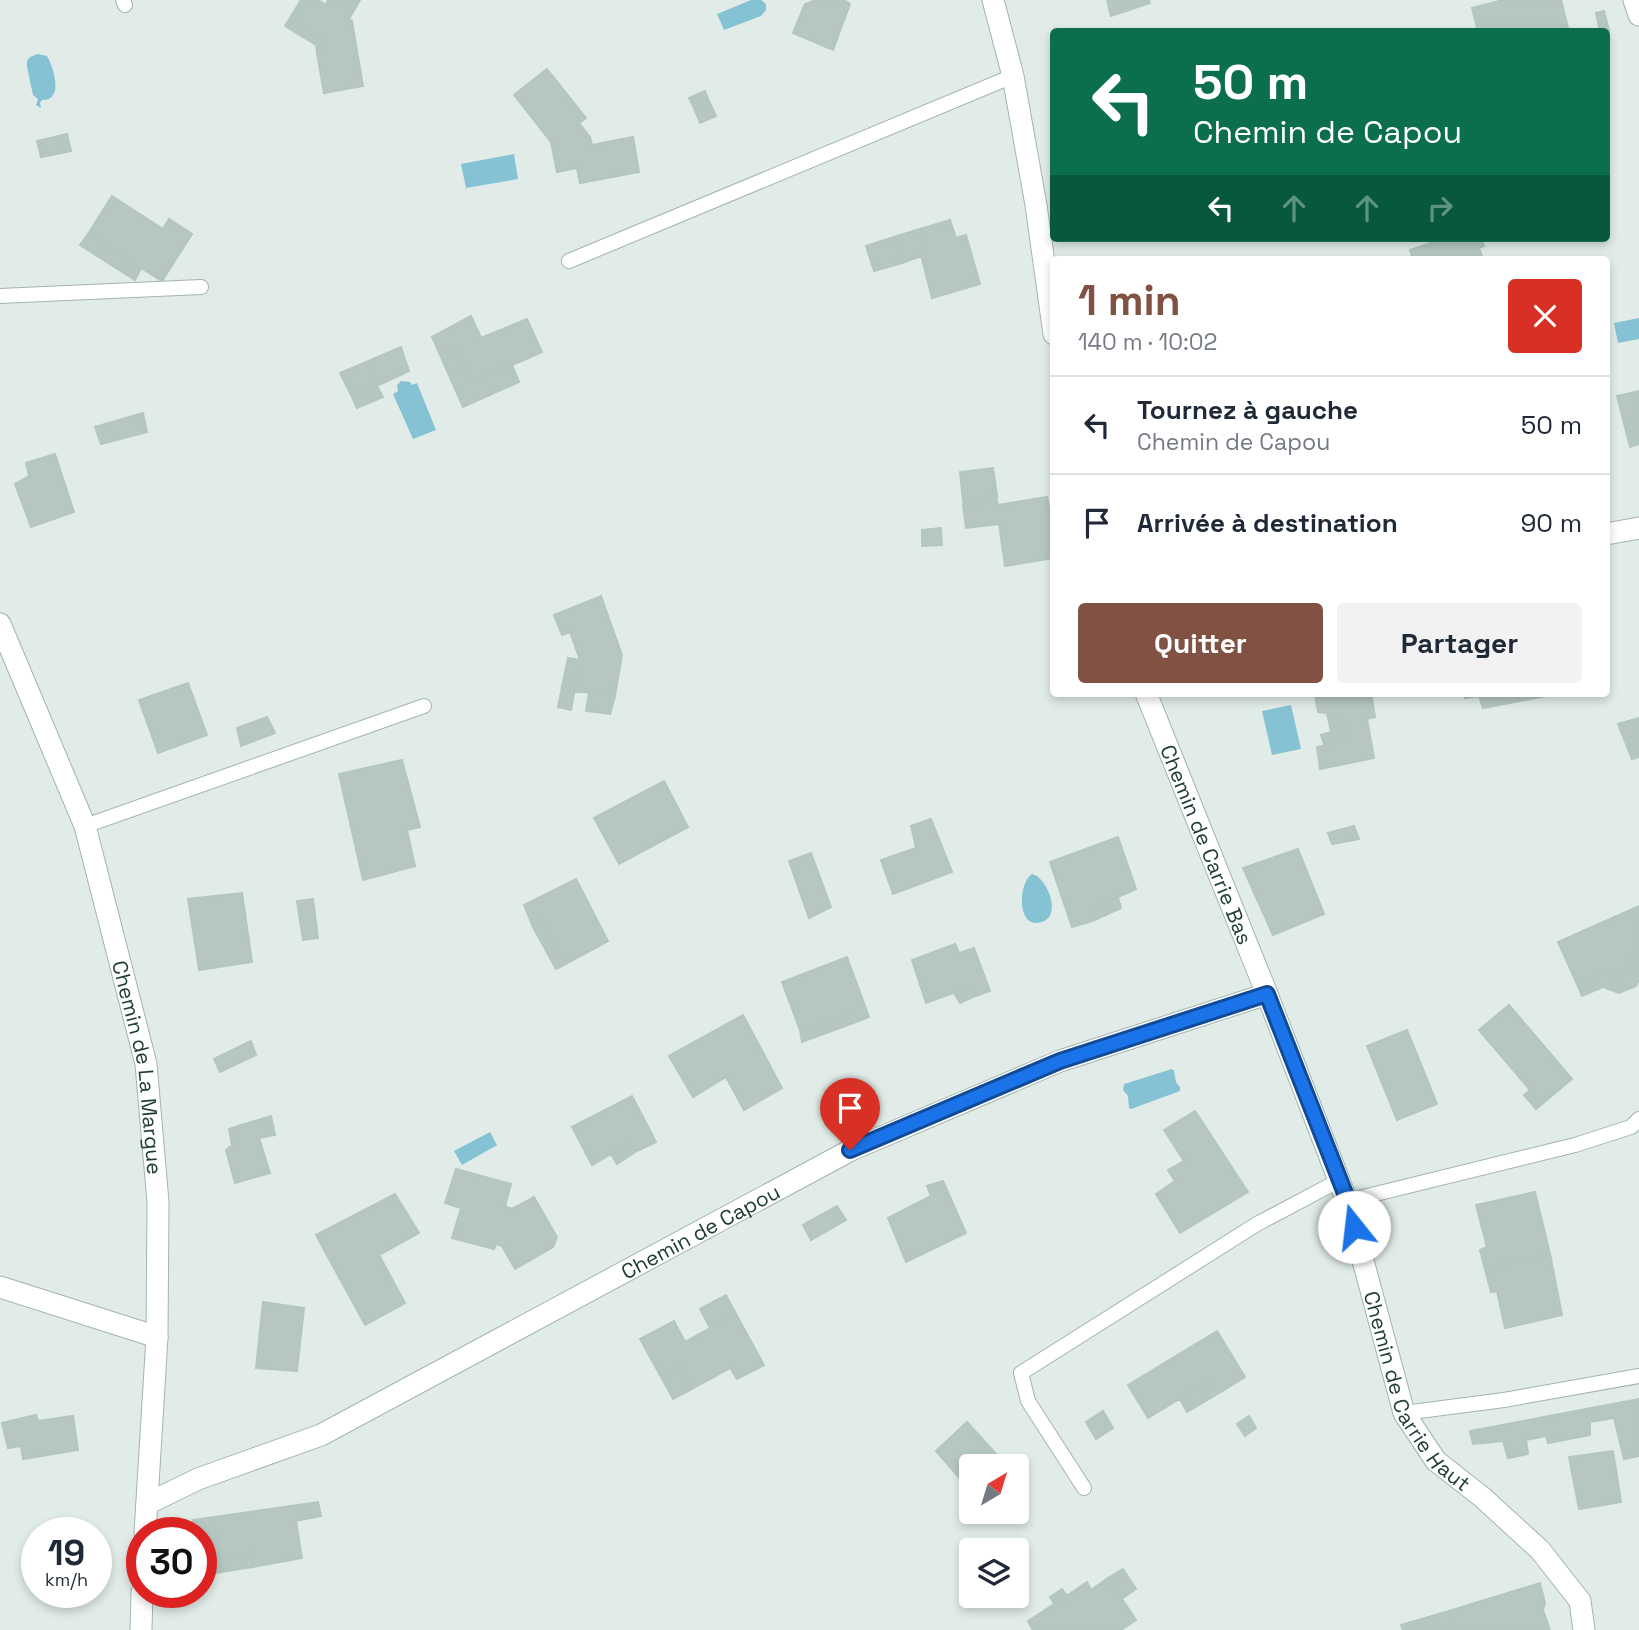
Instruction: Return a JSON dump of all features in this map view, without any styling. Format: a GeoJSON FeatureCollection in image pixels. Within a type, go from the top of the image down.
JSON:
{"type":"FeatureCollection","features":[{"type":"Feature","properties":{"kind":"street"},"geometry":{"type":"LineString","coordinates":[[993,0],[1013,76],[1036,205],[1050,305]]}},
{"type":"Feature","properties":{"kind":"street"},"geometry":{"type":"LineString","coordinates":[[1634,0],[1639,15]]}},
{"type":"Feature","properties":{"kind":"street"},"geometry":{"type":"LineString","coordinates":[[1610,533],[1639,528]]}},
{"type":"Feature","properties":{"kind":"street","name":"Chemin de La Margue"},"geometry":{"type":"LineString","coordinates":[[0,624],[85,826],[146,1064],[158,1202],[157,1337],[146,1517]]}},
{"type":"Feature","properties":{"kind":"street","name":"Chemin de Carrie Bas"},"geometry":{"type":"LineString","coordinates":[[1148,697],[1267,994]]}},
{"type":"Feature","properties":{"kind":"street","name":"Chemin de Carrie Haut"},"geometry":{"type":"LineString","coordinates":[[1267,994],[1348,1201],[1404,1413],[1436,1461],[1482,1497],[1540,1550],[1580,1601],[1584,1630]]}},
{"type":"Feature","properties":{"kind":"street","name":"Chemin de Capou"},"geometry":{"type":"LineString","coordinates":[[147,1504],[198,1479],[321,1435],[850,1150],[1060,1061],[1267,994]]}},
{"type":"Feature","properties":{"kind":"street"},"geometry":{"type":"LineString","coordinates":[[0,1287],[157,1337]]}},
{"type":"Feature","properties":{"kind":"street"},"geometry":{"type":"LineString","coordinates":[[141,1630],[142,1608]]}},
{"type":"Feature","properties":{"kind":"lane"},"geometry":{"type":"LineString","coordinates":[[569,261],[1013,76]]}},
{"type":"Feature","properties":{"kind":"lane"},"geometry":{"type":"LineString","coordinates":[[0,296],[201,287]]}},
{"type":"Feature","properties":{"kind":"lane"},"geometry":{"type":"LineString","coordinates":[[85,826],[424,706]]}},
{"type":"Feature","properties":{"kind":"lane"},"geometry":{"type":"LineString","coordinates":[[1348,1201],[1576,1145],[1631,1127],[1639,1119]]}},
{"type":"Feature","properties":{"kind":"lane"},"geometry":{"type":"LineString","coordinates":[[1084,1488],[1028,1401],[1021,1373],[1257,1224],[1340,1181]]}},
{"type":"Feature","properties":{"kind":"lane"},"geometry":{"type":"LineString","coordinates":[[1404,1413],[1503,1400],[1639,1376]]}},
{"type":"Feature","properties":{"kind":"water"},"geometry":{"type":"Polygon","coordinates":[[[751,0],[761,0],[766,4],[766,10],[761,16],[724,30],[717,14],[751,0]]]}},
{"type":"Feature","properties":{"kind":"water"},"geometry":{"type":"Polygon","coordinates":[[[38,54],[47,56],[55,83],[53,95],[42,100],[41,108],[36,105],[38,99],[33,95],[27,67],[30,57],[38,54]]]}},
{"type":"Feature","properties":{"kind":"water"},"geometry":{"type":"Polygon","coordinates":[[[514,154],[518,179],[466,188],[461,164],[514,154]]]}},
{"type":"Feature","properties":{"kind":"water"},"geometry":{"type":"Polygon","coordinates":[[[1639,318],[1639,339],[1618,343],[1614,323],[1639,318]]]}},
{"type":"Feature","properties":{"kind":"water"},"geometry":{"type":"Polygon","coordinates":[[[401,381],[410,382],[412,385],[417,383],[436,430],[413,439],[393,394],[398,391],[397,385],[401,381]]]}},
{"type":"Feature","properties":{"kind":"water"},"geometry":{"type":"Polygon","coordinates":[[[1291,705],[1301,749],[1272,755],[1262,711],[1291,705]]]}},
{"type":"Feature","properties":{"kind":"water"},"geometry":{"type":"Polygon","coordinates":[[[1032,874],[1043,882],[1052,905],[1048,918],[1034,923],[1024,913],[1022,904],[1024,886],[1032,874]]]}},
{"type":"Feature","properties":{"kind":"water"},"geometry":{"type":"Polygon","coordinates":[[[1172,1069],[1180,1091],[1129,1108],[1128,1096],[1123,1090],[1124,1084],[1172,1069]]]}},
{"type":"Feature","properties":{"kind":"water"},"geometry":{"type":"Polygon","coordinates":[[[490,1132],[497,1145],[462,1165],[454,1151],[490,1132]]]}},
{"type":"Feature","properties":{"kind":"building"},"geometry":{"type":"Polygon","coordinates":[[[301,0],[308,0],[293,24],[321,41],[323,52],[317,53],[316,45],[285,26],[301,0]]]}},
{"type":"Feature","properties":{"kind":"building"},"geometry":{"type":"Polygon","coordinates":[[[308,0],[318,0],[326,5],[328,0],[360,0],[349,19],[352,21],[363,86],[324,93],[317,53],[323,52],[321,41],[293,24],[308,0]]]}},
{"type":"Feature","properties":{"kind":"building"},"geometry":{"type":"Polygon","coordinates":[[[816,0],[844,0],[850,4],[833,50],[793,33],[805,4],[816,0]]]}},
{"type":"Feature","properties":{"kind":"building"},"geometry":{"type":"Polygon","coordinates":[[[1107,0],[1149,0],[1150,3],[1111,16],[1107,0]]]}},
{"type":"Feature","properties":{"kind":"building"},"geometry":{"type":"Polygon","coordinates":[[[1503,0],[1561,0],[1568,28],[1477,28],[1472,8],[1503,0]]]}},
{"type":"Feature","properties":{"kind":"building"},"geometry":{"type":"Polygon","coordinates":[[[1604,11],[1608,28],[1599,28],[1596,13],[1604,11]]]}},
{"type":"Feature","properties":{"kind":"building"},"geometry":{"type":"Polygon","coordinates":[[[547,69],[586,118],[579,123],[590,137],[592,145],[633,137],[639,172],[580,183],[577,168],[557,172],[551,142],[514,95],[547,69]]]}},
{"type":"Feature","properties":{"kind":"building"},"geometry":{"type":"Polygon","coordinates":[[[705,91],[709,101],[694,108],[689,98],[705,91]]]}},
{"type":"Feature","properties":{"kind":"building"},"geometry":{"type":"Polygon","coordinates":[[[709,101],[716,116],[700,123],[694,108],[709,101]]]}},
{"type":"Feature","properties":{"kind":"building"},"geometry":{"type":"Polygon","coordinates":[[[67,134],[71,151],[41,157],[37,141],[67,134]]]}},
{"type":"Feature","properties":{"kind":"building"},"geometry":{"type":"Polygon","coordinates":[[[112,196],[163,229],[169,219],[192,234],[162,281],[88,234],[112,196]]]}},
{"type":"Feature","properties":{"kind":"building"},"geometry":{"type":"Polygon","coordinates":[[[950,220],[956,238],[966,235],[980,284],[932,298],[920,251],[925,247],[920,229],[950,220]]]}},
{"type":"Feature","properties":{"kind":"building"},"geometry":{"type":"Polygon","coordinates":[[[920,229],[925,247],[920,251],[922,256],[902,263],[894,237],[920,229]]]}},
{"type":"Feature","properties":{"kind":"building"},"geometry":{"type":"Polygon","coordinates":[[[88,234],[141,268],[135,280],[80,245],[88,234]]]}},
{"type":"Feature","properties":{"kind":"building"},"geometry":{"type":"Polygon","coordinates":[[[894,237],[902,263],[874,271],[866,246],[894,237]]]}},
{"type":"Feature","properties":{"kind":"building"},"geometry":{"type":"Polygon","coordinates":[[[1433,242],[1482,242],[1484,246],[1479,248],[1482,256],[1425,256],[1422,246],[1433,242]]]}},
{"type":"Feature","properties":{"kind":"building"},"geometry":{"type":"Polygon","coordinates":[[[1422,246],[1425,256],[1412,256],[1410,250],[1422,246]]]}},
{"type":"Feature","properties":{"kind":"building"},"geometry":{"type":"Polygon","coordinates":[[[471,316],[481,338],[527,319],[542,352],[471,383],[455,349],[440,355],[432,337],[471,316]]]}},
{"type":"Feature","properties":{"kind":"building"},"geometry":{"type":"Polygon","coordinates":[[[401,347],[409,371],[377,386],[366,362],[401,347]]]}},
{"type":"Feature","properties":{"kind":"building"},"geometry":{"type":"Polygon","coordinates":[[[455,349],[471,383],[512,365],[519,382],[463,407],[440,355],[455,349]]]}},
{"type":"Feature","properties":{"kind":"building"},"geometry":{"type":"Polygon","coordinates":[[[366,362],[377,386],[351,395],[340,373],[366,362]]]}},
{"type":"Feature","properties":{"kind":"building"},"geometry":{"type":"Polygon","coordinates":[[[377,386],[383,397],[357,408],[351,395],[377,386]]]}},
{"type":"Feature","properties":{"kind":"building"},"geometry":{"type":"Polygon","coordinates":[[[1639,391],[1639,444],[1630,447],[1617,396],[1639,391]]]}},
{"type":"Feature","properties":{"kind":"building"},"geometry":{"type":"Polygon","coordinates":[[[143,413],[147,432],[101,444],[95,427],[143,413]]]}},
{"type":"Feature","properties":{"kind":"building"},"geometry":{"type":"Polygon","coordinates":[[[55,454],[74,512],[31,527],[15,484],[29,476],[26,463],[55,454]]]}},
{"type":"Feature","properties":{"kind":"building"},"geometry":{"type":"Polygon","coordinates":[[[993,468],[997,496],[963,501],[960,472],[993,468]]]}},
{"type":"Feature","properties":{"kind":"building"},"geometry":{"type":"Polygon","coordinates":[[[997,496],[997,501],[964,505],[963,501],[997,496]]]}},
{"type":"Feature","properties":{"kind":"building"},"geometry":{"type":"Polygon","coordinates":[[[1047,497],[1050,512],[1050,559],[1005,566],[999,524],[966,528],[963,505],[997,501],[998,505],[1047,497]]]}},
{"type":"Feature","properties":{"kind":"building"},"geometry":{"type":"Polygon","coordinates":[[[941,528],[942,545],[922,546],[922,530],[941,528]]]}},
{"type":"Feature","properties":{"kind":"building"},"geometry":{"type":"Polygon","coordinates":[[[601,596],[622,655],[615,696],[574,691],[580,660],[570,632],[562,635],[554,615],[601,596]]]}},
{"type":"Feature","properties":{"kind":"building"},"geometry":{"type":"Polygon","coordinates":[[[568,658],[580,660],[571,710],[558,707],[568,658]]]}},
{"type":"Feature","properties":{"kind":"building"},"geometry":{"type":"Polygon","coordinates":[[[188,683],[207,735],[158,753],[139,700],[188,683]]]}},
{"type":"Feature","properties":{"kind":"building"},"geometry":{"type":"Polygon","coordinates":[[[589,693],[615,696],[610,714],[586,711],[589,693]]]}},
{"type":"Feature","properties":{"kind":"building"},"geometry":{"type":"Polygon","coordinates":[[[1338,697],[1372,697],[1375,717],[1367,719],[1374,758],[1320,769],[1317,747],[1347,740],[1338,697]]]}},
{"type":"Feature","properties":{"kind":"building"},"geometry":{"type":"Polygon","coordinates":[[[1338,697],[1347,740],[1324,744],[1321,735],[1331,732],[1327,713],[1318,712],[1316,700],[1338,697]]]}},
{"type":"Feature","properties":{"kind":"building"},"geometry":{"type":"Polygon","coordinates":[[[1479,697],[1541,697],[1483,708],[1479,697]]]}},
{"type":"Feature","properties":{"kind":"building"},"geometry":{"type":"Polygon","coordinates":[[[267,717],[275,733],[241,746],[237,728],[267,717]]]}},
{"type":"Feature","properties":{"kind":"building"},"geometry":{"type":"Polygon","coordinates":[[[1639,718],[1639,757],[1632,759],[1618,724],[1639,718]]]}},
{"type":"Feature","properties":{"kind":"building"},"geometry":{"type":"Polygon","coordinates":[[[402,760],[420,827],[407,830],[415,866],[363,880],[339,774],[402,760]]]}},
{"type":"Feature","properties":{"kind":"building"},"geometry":{"type":"Polygon","coordinates":[[[664,781],[688,827],[619,864],[594,818],[664,781]]]}},
{"type":"Feature","properties":{"kind":"building"},"geometry":{"type":"Polygon","coordinates":[[[931,819],[952,872],[893,894],[881,860],[916,848],[911,826],[931,819]]]}},
{"type":"Feature","properties":{"kind":"building"},"geometry":{"type":"Polygon","coordinates":[[[1354,826],[1359,839],[1332,844],[1328,833],[1354,826]]]}},
{"type":"Feature","properties":{"kind":"building"},"geometry":{"type":"Polygon","coordinates":[[[1118,837],[1136,889],[1091,909],[1095,920],[1072,927],[1050,862],[1118,837]]]}},
{"type":"Feature","properties":{"kind":"building"},"geometry":{"type":"Polygon","coordinates":[[[1298,849],[1324,914],[1273,935],[1243,868],[1298,849]]]}},
{"type":"Feature","properties":{"kind":"building"},"geometry":{"type":"Polygon","coordinates":[[[811,853],[831,907],[809,918],[789,861],[811,853]]]}},
{"type":"Feature","properties":{"kind":"building"},"geometry":{"type":"Polygon","coordinates":[[[576,879],[608,941],[566,964],[543,921],[533,927],[524,905],[576,879]]]}},
{"type":"Feature","properties":{"kind":"building"},"geometry":{"type":"Polygon","coordinates":[[[242,893],[252,962],[199,970],[188,899],[242,893]]]}},
{"type":"Feature","properties":{"kind":"building"},"geometry":{"type":"Polygon","coordinates":[[[1118,898],[1121,908],[1095,920],[1091,909],[1118,898]]]}},
{"type":"Feature","properties":{"kind":"building"},"geometry":{"type":"Polygon","coordinates":[[[313,899],[318,938],[303,940],[297,901],[313,899]]]}},
{"type":"Feature","properties":{"kind":"building"},"geometry":{"type":"Polygon","coordinates":[[[1639,906],[1639,957],[1630,961],[1626,971],[1616,976],[1606,972],[1577,984],[1558,942],[1639,906]]]}},
{"type":"Feature","properties":{"kind":"building"},"geometry":{"type":"Polygon","coordinates":[[[543,921],[566,964],[556,969],[533,927],[543,921]]]}},
{"type":"Feature","properties":{"kind":"building"},"geometry":{"type":"Polygon","coordinates":[[[955,944],[959,953],[974,948],[990,991],[973,997],[969,987],[926,1003],[912,960],[955,944]]]}},
{"type":"Feature","properties":{"kind":"building"},"geometry":{"type":"Polygon","coordinates":[[[847,957],[869,1017],[851,1024],[848,1014],[800,1030],[782,982],[847,957]]]}},
{"type":"Feature","properties":{"kind":"building"},"geometry":{"type":"Polygon","coordinates":[[[1639,957],[1639,980],[1636,986],[1619,993],[1603,987],[1582,996],[1577,984],[1606,972],[1616,976],[1626,971],[1630,961],[1639,957]]]}},
{"type":"Feature","properties":{"kind":"building"},"geometry":{"type":"Polygon","coordinates":[[[969,987],[973,997],[960,1003],[954,993],[969,987]]]}},
{"type":"Feature","properties":{"kind":"building"},"geometry":{"type":"Polygon","coordinates":[[[1509,1005],[1572,1079],[1536,1109],[1524,1095],[1530,1090],[1479,1030],[1509,1005]]]}},
{"type":"Feature","properties":{"kind":"building"},"geometry":{"type":"Polygon","coordinates":[[[848,1014],[851,1024],[802,1042],[800,1030],[848,1014]]]}},
{"type":"Feature","properties":{"kind":"building"},"geometry":{"type":"Polygon","coordinates":[[[743,1015],[782,1088],[744,1110],[726,1077],[693,1097],[669,1056],[743,1015]]]}},
{"type":"Feature","properties":{"kind":"building"},"geometry":{"type":"Polygon","coordinates":[[[1407,1030],[1437,1104],[1397,1120],[1367,1046],[1407,1030]]]}},
{"type":"Feature","properties":{"kind":"building"},"geometry":{"type":"Polygon","coordinates":[[[251,1041],[256,1055],[220,1072],[214,1059],[251,1041]]]}},
{"type":"Feature","properties":{"kind":"building"},"geometry":{"type":"Polygon","coordinates":[[[632,1096],[656,1142],[635,1152],[630,1143],[592,1165],[572,1127],[632,1096]]]}},
{"type":"Feature","properties":{"kind":"building"},"geometry":{"type":"Polygon","coordinates":[[[1195,1111],[1248,1192],[1180,1233],[1156,1194],[1175,1181],[1168,1170],[1184,1161],[1164,1130],[1195,1111]]]}},
{"type":"Feature","properties":{"kind":"building"},"geometry":{"type":"Polygon","coordinates":[[[271,1116],[275,1135],[259,1138],[270,1173],[235,1183],[226,1150],[232,1145],[229,1129],[271,1116]]]}},
{"type":"Feature","properties":{"kind":"building"},"geometry":{"type":"Polygon","coordinates":[[[630,1143],[635,1152],[617,1164],[611,1154],[630,1143]]]}},
{"type":"Feature","properties":{"kind":"building"},"geometry":{"type":"Polygon","coordinates":[[[456,1169],[511,1184],[505,1206],[512,1209],[534,1197],[557,1237],[553,1247],[515,1269],[502,1246],[496,1244],[494,1249],[452,1238],[461,1208],[445,1203],[456,1169]]]}},
{"type":"Feature","properties":{"kind":"building"},"geometry":{"type":"Polygon","coordinates":[[[943,1181],[966,1233],[906,1262],[888,1218],[931,1196],[927,1186],[943,1181]]]}},
{"type":"Feature","properties":{"kind":"building"},"geometry":{"type":"Polygon","coordinates":[[[1535,1192],[1550,1254],[1485,1269],[1480,1250],[1487,1247],[1476,1205],[1535,1192]]]}},
{"type":"Feature","properties":{"kind":"building"},"geometry":{"type":"Polygon","coordinates":[[[395,1194],[419,1233],[379,1255],[405,1303],[365,1325],[316,1235],[395,1194]]]}},
{"type":"Feature","properties":{"kind":"building"},"geometry":{"type":"Polygon","coordinates":[[[837,1206],[846,1220],[811,1240],[803,1225],[837,1206]]]}},
{"type":"Feature","properties":{"kind":"building"},"geometry":{"type":"Polygon","coordinates":[[[1550,1254],[1562,1315],[1505,1328],[1497,1291],[1491,1292],[1485,1269],[1550,1254]]]}},
{"type":"Feature","properties":{"kind":"building"},"geometry":{"type":"Polygon","coordinates":[[[726,1295],[736,1314],[710,1328],[700,1309],[726,1295]]]}},
{"type":"Feature","properties":{"kind":"building"},"geometry":{"type":"Polygon","coordinates":[[[263,1302],[304,1308],[297,1371],[256,1368],[263,1302]]]}},
{"type":"Feature","properties":{"kind":"building"},"geometry":{"type":"Polygon","coordinates":[[[736,1314],[764,1365],[737,1379],[730,1368],[692,1389],[680,1366],[661,1377],[640,1339],[674,1321],[685,1342],[736,1314]]]}},
{"type":"Feature","properties":{"kind":"building"},"geometry":{"type":"Polygon","coordinates":[[[1217,1331],[1245,1377],[1219,1393],[1211,1380],[1148,1418],[1128,1385],[1217,1331]]]}},
{"type":"Feature","properties":{"kind":"building"},"geometry":{"type":"Polygon","coordinates":[[[680,1366],[692,1389],[673,1399],[661,1377],[680,1366]]]}},
{"type":"Feature","properties":{"kind":"building"},"geometry":{"type":"Polygon","coordinates":[[[1211,1380],[1219,1393],[1187,1412],[1180,1399],[1211,1380]]]}},
{"type":"Feature","properties":{"kind":"building"},"geometry":{"type":"Polygon","coordinates":[[[1639,1399],[1639,1456],[1624,1459],[1614,1418],[1590,1422],[1590,1435],[1548,1443],[1546,1436],[1526,1440],[1528,1454],[1508,1458],[1503,1441],[1473,1444],[1470,1431],[1639,1399]]]}},
{"type":"Feature","properties":{"kind":"building"},"geometry":{"type":"Polygon","coordinates":[[[1103,1411],[1113,1428],[1096,1439],[1086,1422],[1103,1411]]]}},
{"type":"Feature","properties":{"kind":"building"},"geometry":{"type":"Polygon","coordinates":[[[36,1415],[38,1421],[73,1416],[78,1450],[23,1459],[21,1446],[8,1448],[2,1423],[36,1415]]]}},
{"type":"Feature","properties":{"kind":"building"},"geometry":{"type":"Polygon","coordinates":[[[1249,1416],[1256,1428],[1245,1436],[1237,1424],[1249,1416]]]}},
{"type":"Feature","properties":{"kind":"building"},"geometry":{"type":"Polygon","coordinates":[[[967,1422],[996,1454],[959,1454],[959,1477],[936,1451],[967,1422]]]}},
{"type":"Feature","properties":{"kind":"building"},"geometry":{"type":"Polygon","coordinates":[[[1613,1451],[1621,1502],[1579,1509],[1569,1457],[1613,1451]]]}},
{"type":"Feature","properties":{"kind":"building"},"geometry":{"type":"Polygon","coordinates":[[[318,1502],[321,1516],[296,1521],[302,1558],[253,1567],[252,1553],[217,1558],[217,1517],[214,1517],[318,1502]]]}},
{"type":"Feature","properties":{"kind":"building"},"geometry":{"type":"Polygon","coordinates":[[[252,1553],[253,1567],[217,1573],[217,1558],[252,1553]]]}},
{"type":"Feature","properties":{"kind":"building"},"geometry":{"type":"Polygon","coordinates":[[[1123,1569],[1136,1589],[1121,1599],[1108,1578],[1123,1569]]]}},
{"type":"Feature","properties":{"kind":"building"},"geometry":{"type":"Polygon","coordinates":[[[1108,1578],[1136,1620],[1121,1630],[1033,1630],[1028,1621],[1057,1602],[1060,1606],[1067,1602],[1065,1597],[1087,1582],[1091,1590],[1108,1578]]]}},
{"type":"Feature","properties":{"kind":"building"},"geometry":{"type":"Polygon","coordinates":[[[1540,1583],[1545,1603],[1543,1610],[1550,1630],[1454,1630],[1449,1611],[1540,1583]]]}},
{"type":"Feature","properties":{"kind":"building"},"geometry":{"type":"Polygon","coordinates":[[[1062,1589],[1067,1596],[1067,1602],[1060,1606],[1057,1602],[1054,1604],[1050,1597],[1062,1589]]]}},
{"type":"Feature","properties":{"kind":"building"},"geometry":{"type":"Polygon","coordinates":[[[1449,1611],[1454,1630],[1403,1630],[1401,1625],[1449,1611]]]}},
{"type":"Feature","properties":{"kind":"route"},"geometry":{"type":"LineString","coordinates":[[850,1150],[1060,1061],[1267,994],[1348,1201],[1354,1227]]}}]}
